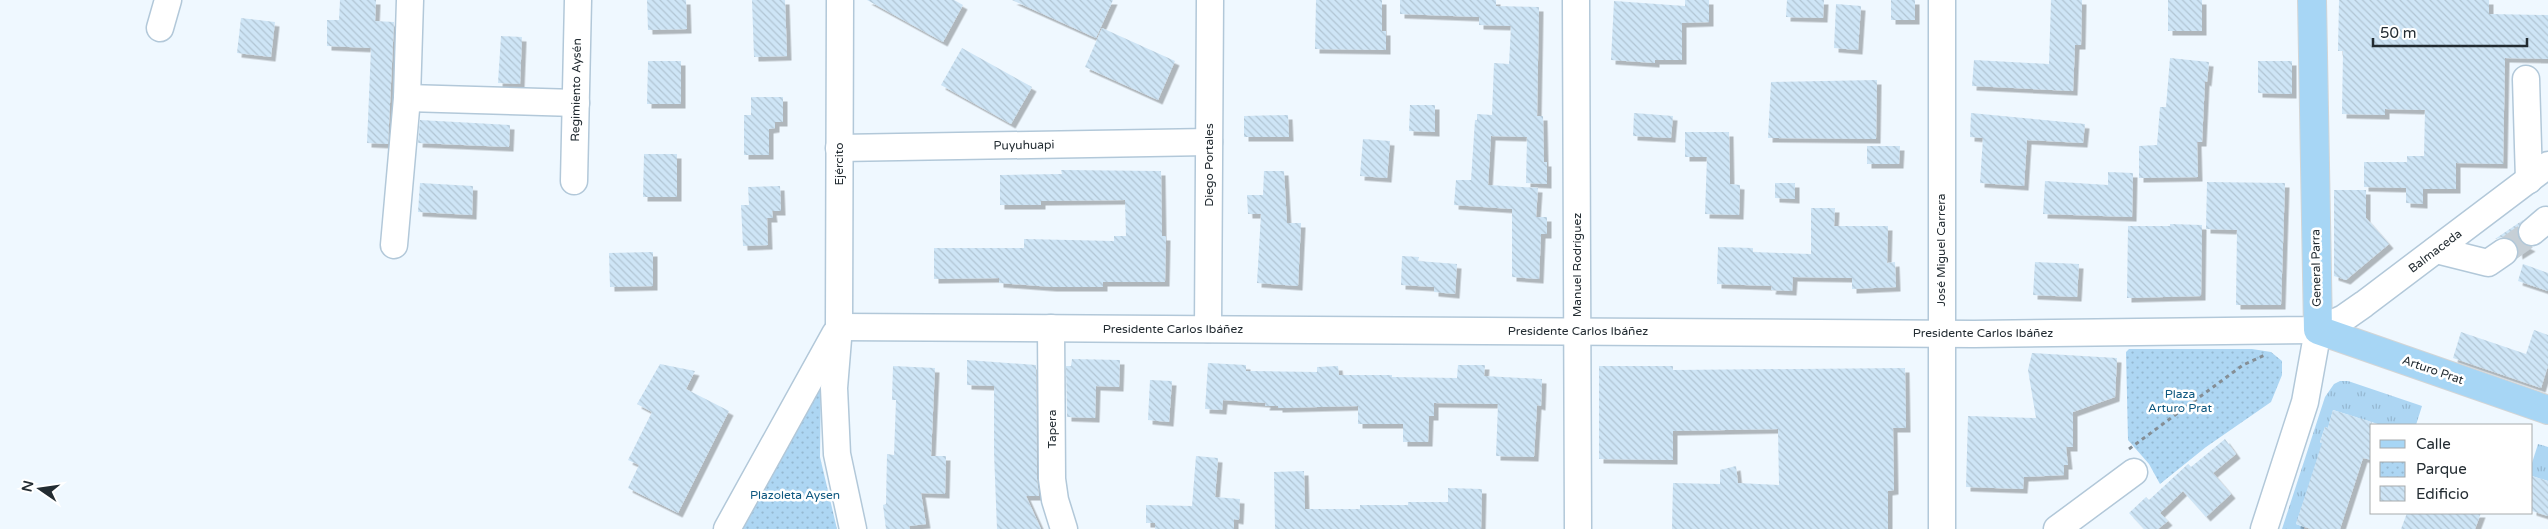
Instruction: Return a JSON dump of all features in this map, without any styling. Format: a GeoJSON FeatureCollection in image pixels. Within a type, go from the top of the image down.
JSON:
{"type":"FeatureCollection","features":[{"type":"Feature","properties":{"kind":"main road","name":"General Parra"},"geometry":{"type":"LineString","coordinates":[[2312,0],[2318,330]]}},
{"type":"Feature","properties":{"kind":"main road","name":"Arturo Prat"},"geometry":{"type":"LineString","coordinates":[[2318,330],[2548,410]]}},
{"type":"Feature","properties":{"kind":"street"},"geometry":{"type":"LineString","coordinates":[[160,28],[168,0]]}},
{"type":"Feature","properties":{"kind":"street"},"geometry":{"type":"LineString","coordinates":[[394,245],[407,98],[410,0]]}},
{"type":"Feature","properties":{"kind":"street","name":"Regimiento Aysén"},"geometry":{"type":"LineString","coordinates":[[574,181],[578,0]]}},
{"type":"Feature","properties":{"kind":"street","name":"Ejército"},"geometry":{"type":"LineString","coordinates":[[840,0],[839,327],[834,388],[837,454],[853,529]]}},
{"type":"Feature","properties":{"kind":"street","name":"Diego Portales"},"geometry":{"type":"LineString","coordinates":[[1208,329],[1210,0]]}},
{"type":"Feature","properties":{"kind":"street","name":"Manuel Rodríguez"},"geometry":{"type":"LineString","coordinates":[[1576,0],[1578,529]]}},
{"type":"Feature","properties":{"kind":"street","name":"José Miguel Carrera"},"geometry":{"type":"LineString","coordinates":[[1942,0],[1940,333],[1942,529]]}},
{"type":"Feature","properties":{"kind":"street"},"geometry":{"type":"LineString","coordinates":[[2526,79],[2539,173]]}},
{"type":"Feature","properties":{"kind":"street"},"geometry":{"type":"LineString","coordinates":[[407,98],[576,103]]}},
{"type":"Feature","properties":{"kind":"street","name":"Puyuhuapi"},"geometry":{"type":"LineString","coordinates":[[839,148],[1209,142]]}},
{"type":"Feature","properties":{"kind":"street","name":"Balmaceda"},"geometry":{"type":"LineString","coordinates":[[2318,330],[2344,318],[2539,173]]}},
{"type":"Feature","properties":{"kind":"street"},"geometry":{"type":"LineString","coordinates":[[2436,250],[2488,263],[2504,252]]}},
{"type":"Feature","properties":{"kind":"street","name":"Ejército"},"geometry":{"type":"LineString","coordinates":[[727,529],[839,327]]}},
{"type":"Feature","properties":{"kind":"street","name":"Presidente Carlos Ibáñez"},"geometry":{"type":"LineString","coordinates":[[839,327],[1940,333],[2318,330]]}},
{"type":"Feature","properties":{"kind":"street","name":"Tapera"},"geometry":{"type":"LineString","coordinates":[[1051,328],[1052,479],[1055,500],[1064,529]]}},
{"type":"Feature","properties":{"kind":"street","name":"General Parra"},"geometry":{"type":"LineString","coordinates":[[2264,529],[2305,402],[2318,330]]}},
{"type":"Feature","properties":{"kind":"street"},"geometry":{"type":"LineString","coordinates":[[2057,529],[2128,463]]}},
{"type":"Feature","properties":{"kind":"path"},"geometry":{"type":"LineString","coordinates":[[2128,463],[2243,365],[2268,354]]}},
{"type":"Feature","properties":{"kind":"green space","name":"Plaza Arturo Prat"},"geometry":{"type":"Polygon","coordinates":[[[2129,349],[2252,349],[2271,352],[2282,361],[2282,375],[2271,402],[2206,447],[2160,484],[2149,464],[2128,440],[2126,352],[2129,349]]]}},
{"type":"Feature","properties":{"kind":"green space"},"geometry":{"type":"Polygon","coordinates":[[[2340,381],[2348,381],[2422,406],[2416,424],[2378,424],[2333,410],[2328,428],[2325,427],[2320,442],[2323,444],[2296,524],[2304,527],[2304,529],[2282,529],[2325,397],[2334,384],[2340,381]]]}},
{"type":"Feature","properties":{"kind":"green space","name":"Plazoleta Aysen"},"geometry":{"type":"Polygon","coordinates":[[[821,382],[820,457],[837,529],[739,529],[821,382]]]}},
{"type":"Feature","properties":{"kind":"green space"},"geometry":{"type":"Polygon","coordinates":[[[2538,444],[2548,447],[2548,481],[2533,476],[2533,460],[2538,444]]]}},
{"type":"Feature","properties":{"kind":"building"},"geometry":{"type":"Polygon","coordinates":[[[340,0],[376,0],[375,21],[394,22],[388,144],[367,143],[371,48],[327,46],[327,20],[339,20],[340,0]]]}},
{"type":"Feature","properties":{"kind":"building"},"geometry":{"type":"Polygon","coordinates":[[[647,0],[686,0],[687,29],[648,30],[647,0]]]}},
{"type":"Feature","properties":{"kind":"building"},"geometry":{"type":"Polygon","coordinates":[[[752,0],[785,0],[787,56],[754,57],[752,0]]]}},
{"type":"Feature","properties":{"kind":"building"},"geometry":{"type":"Polygon","coordinates":[[[867,0],[954,0],[963,5],[943,42],[867,0]]]}},
{"type":"Feature","properties":{"kind":"building"},"geometry":{"type":"Polygon","coordinates":[[[1012,0],[1113,0],[1096,38],[1012,0]]]}},
{"type":"Feature","properties":{"kind":"building"},"geometry":{"type":"Polygon","coordinates":[[[1316,0],[1382,0],[1382,31],[1386,31],[1386,50],[1315,49],[1316,0]]]}},
{"type":"Feature","properties":{"kind":"building"},"geometry":{"type":"Polygon","coordinates":[[[1400,0],[1496,0],[1496,6],[1539,7],[1537,116],[1543,116],[1544,162],[1547,162],[1547,184],[1526,183],[1527,137],[1491,136],[1488,185],[1538,188],[1536,217],[1547,217],[1547,234],[1541,234],[1539,279],[1512,277],[1512,209],[1454,205],[1456,180],[1471,180],[1477,114],[1492,115],[1494,63],[1509,64],[1511,26],[1479,25],[1479,17],[1400,14],[1400,0]]]}},
{"type":"Feature","properties":{"kind":"building"},"geometry":{"type":"Polygon","coordinates":[[[1685,0],[1709,0],[1709,22],[1682,23],[1682,60],[1655,60],[1655,63],[1611,60],[1614,1],[1685,6],[1685,0]]]}},
{"type":"Feature","properties":{"kind":"building"},"geometry":{"type":"Polygon","coordinates":[[[1787,0],[1824,0],[1823,18],[1786,17],[1787,0]]]}},
{"type":"Feature","properties":{"kind":"building"},"geometry":{"type":"Polygon","coordinates":[[[1891,0],[1915,0],[1915,20],[1891,20],[1891,0]]]}},
{"type":"Feature","properties":{"kind":"building"},"geometry":{"type":"Polygon","coordinates":[[[2051,0],[2082,0],[2081,45],[2075,45],[2073,91],[1972,86],[1974,60],[2049,64],[2051,0]]]}},
{"type":"Feature","properties":{"kind":"building"},"geometry":{"type":"Polygon","coordinates":[[[2168,0],[2202,0],[2202,31],[2168,31],[2168,0]]]}},
{"type":"Feature","properties":{"kind":"building"},"geometry":{"type":"Polygon","coordinates":[[[2339,0],[2489,0],[2489,14],[2548,15],[2548,59],[2505,58],[2503,164],[2456,163],[2456,189],[2423,189],[2423,204],[2406,203],[2406,188],[2364,187],[2364,162],[2407,162],[2407,156],[2424,156],[2425,110],[2385,109],[2385,115],[2342,114],[2343,51],[2338,51],[2339,0]]]}},
{"type":"Feature","properties":{"kind":"building"},"geometry":{"type":"Polygon","coordinates":[[[1836,4],[1861,6],[1858,50],[1834,48],[1836,4]]]}},
{"type":"Feature","properties":{"kind":"building"},"geometry":{"type":"Polygon","coordinates":[[[241,18],[275,22],[271,57],[237,53],[241,18]]]}},
{"type":"Feature","properties":{"kind":"building"},"geometry":{"type":"Polygon","coordinates":[[[1102,28],[1175,61],[1158,100],[1085,67],[1102,28]]]}},
{"type":"Feature","properties":{"kind":"building"},"geometry":{"type":"Polygon","coordinates":[[[501,36],[522,37],[520,84],[498,83],[501,36]]]}},
{"type":"Feature","properties":{"kind":"building"},"geometry":{"type":"Polygon","coordinates":[[[962,48],[1032,87],[1011,124],[941,85],[962,48]]]}},
{"type":"Feature","properties":{"kind":"building"},"geometry":{"type":"Polygon","coordinates":[[[2170,58],[2209,62],[2207,82],[2205,81],[2202,142],[2197,142],[2198,177],[2139,178],[2139,146],[2157,145],[2160,107],[2166,107],[2170,58]]]}},
{"type":"Feature","properties":{"kind":"building"},"geometry":{"type":"Polygon","coordinates":[[[648,61],[681,61],[681,104],[647,104],[648,61]]]}},
{"type":"Feature","properties":{"kind":"building"},"geometry":{"type":"Polygon","coordinates":[[[2258,61],[2292,61],[2292,94],[2258,93],[2258,61]]]}},
{"type":"Feature","properties":{"kind":"building"},"geometry":{"type":"Polygon","coordinates":[[[1877,80],[1876,139],[1768,138],[1771,82],[1877,80]]]}},
{"type":"Feature","properties":{"kind":"building"},"geometry":{"type":"Polygon","coordinates":[[[751,97],[783,97],[783,122],[775,122],[775,128],[769,129],[769,155],[744,155],[744,115],[751,115],[751,97]]]}},
{"type":"Feature","properties":{"kind":"building"},"geometry":{"type":"Polygon","coordinates":[[[1410,105],[1435,105],[1435,132],[1409,131],[1410,105]]]}},
{"type":"Feature","properties":{"kind":"building"},"geometry":{"type":"Polygon","coordinates":[[[1634,113],[1673,116],[1671,138],[1633,136],[1634,113]]]}},
{"type":"Feature","properties":{"kind":"building"},"geometry":{"type":"Polygon","coordinates":[[[1971,113],[2085,124],[2083,143],[2027,140],[2024,186],[1980,183],[1983,138],[1970,137],[1971,113]]]}},
{"type":"Feature","properties":{"kind":"building"},"geometry":{"type":"Polygon","coordinates":[[[1288,115],[1289,137],[1244,137],[1244,116],[1288,115]]]}},
{"type":"Feature","properties":{"kind":"building"},"geometry":{"type":"Polygon","coordinates":[[[420,120],[510,125],[509,147],[418,143],[420,120]]]}},
{"type":"Feature","properties":{"kind":"building"},"geometry":{"type":"Polygon","coordinates":[[[1685,132],[1729,132],[1730,184],[1740,185],[1739,215],[1705,214],[1707,157],[1685,157],[1685,132]]]}},
{"type":"Feature","properties":{"kind":"building"},"geometry":{"type":"Polygon","coordinates":[[[1363,139],[1390,141],[1387,178],[1360,176],[1363,139]]]}},
{"type":"Feature","properties":{"kind":"building"},"geometry":{"type":"Polygon","coordinates":[[[1867,146],[1900,146],[1899,164],[1867,164],[1867,146]]]}},
{"type":"Feature","properties":{"kind":"building"},"geometry":{"type":"Polygon","coordinates":[[[644,154],[677,154],[677,197],[643,197],[644,154]]]}},
{"type":"Feature","properties":{"kind":"building"},"geometry":{"type":"Polygon","coordinates":[[[1061,170],[1161,171],[1162,236],[1166,236],[1165,282],[1103,282],[1103,287],[1052,287],[999,283],[999,278],[934,279],[934,248],[1024,248],[1024,239],[1114,241],[1114,236],[1126,236],[1125,200],[1041,201],[1041,205],[1000,205],[1000,175],[1062,174],[1061,170]]]}},
{"type":"Feature","properties":{"kind":"building"},"geometry":{"type":"Polygon","coordinates":[[[1264,171],[1284,171],[1287,223],[1301,223],[1298,286],[1257,283],[1261,214],[1248,214],[1247,195],[1263,195],[1264,171]]]}},
{"type":"Feature","properties":{"kind":"building"},"geometry":{"type":"Polygon","coordinates":[[[2108,172],[2133,173],[2132,217],[2043,214],[2045,181],[2108,185],[2108,172]]]}},
{"type":"Feature","properties":{"kind":"building"},"geometry":{"type":"Polygon","coordinates":[[[2207,182],[2285,183],[2281,305],[2236,305],[2237,230],[2206,229],[2207,182]]]}},
{"type":"Feature","properties":{"kind":"building"},"geometry":{"type":"Polygon","coordinates":[[[420,183],[473,186],[472,215],[418,212],[420,183]]]}},
{"type":"Feature","properties":{"kind":"building"},"geometry":{"type":"Polygon","coordinates":[[[1775,183],[1795,183],[1795,199],[1775,198],[1775,183]]]}},
{"type":"Feature","properties":{"kind":"building"},"geometry":{"type":"Polygon","coordinates":[[[780,186],[781,211],[772,211],[773,218],[767,218],[768,245],[743,246],[741,205],[749,205],[748,187],[780,186]]]}},
{"type":"Feature","properties":{"kind":"building"},"geometry":{"type":"Polygon","coordinates":[[[2334,190],[2366,190],[2366,218],[2389,244],[2346,280],[2334,276],[2334,190]]]}},
{"type":"Feature","properties":{"kind":"building"},"geometry":{"type":"Polygon","coordinates":[[[1811,208],[1835,208],[1834,226],[1888,226],[1887,263],[1895,262],[1896,287],[1852,289],[1852,278],[1793,277],[1792,291],[1771,290],[1772,286],[1717,284],[1718,247],[1753,248],[1753,252],[1811,254],[1811,208]]]}},
{"type":"Feature","properties":{"kind":"building"},"geometry":{"type":"Polygon","coordinates":[[[2523,220],[2518,227],[2517,235],[2521,242],[2531,247],[2518,255],[2517,244],[2511,239],[2503,237],[2495,239],[2523,220]]]}},
{"type":"Feature","properties":{"kind":"building"},"geometry":{"type":"Polygon","coordinates":[[[2170,224],[2202,225],[2201,296],[2127,298],[2128,226],[2170,226],[2170,224]]]}},
{"type":"Feature","properties":{"kind":"building"},"geometry":{"type":"Polygon","coordinates":[[[653,252],[653,286],[610,287],[609,253],[653,252]]]}},
{"type":"Feature","properties":{"kind":"building"},"geometry":{"type":"Polygon","coordinates":[[[1402,256],[1419,257],[1418,261],[1457,264],[1455,294],[1434,292],[1434,287],[1401,285],[1402,256]]]}},
{"type":"Feature","properties":{"kind":"building"},"geometry":{"type":"Polygon","coordinates":[[[2035,262],[2079,264],[2077,297],[2033,295],[2035,262]]]}},
{"type":"Feature","properties":{"kind":"building"},"geometry":{"type":"Polygon","coordinates":[[[2523,264],[2548,273],[2548,291],[2518,281],[2523,264]]]}},
{"type":"Feature","properties":{"kind":"building"},"geometry":{"type":"Polygon","coordinates":[[[2534,330],[2548,335],[2548,366],[2541,388],[2453,358],[2461,332],[2526,354],[2534,330]]]}},
{"type":"Feature","properties":{"kind":"building"},"geometry":{"type":"Polygon","coordinates":[[[2032,353],[2117,358],[2115,397],[2073,412],[2073,447],[2066,447],[2068,465],[2064,465],[2064,475],[2024,477],[2023,489],[1966,487],[1968,416],[2036,418],[2028,370],[2032,353]]]}},
{"type":"Feature","properties":{"kind":"building"},"geometry":{"type":"Polygon","coordinates":[[[1072,359],[1120,360],[1119,387],[1096,386],[1095,418],[1067,417],[1066,366],[1071,366],[1072,359]]]}},
{"type":"Feature","properties":{"kind":"building"},"geometry":{"type":"Polygon","coordinates":[[[967,360],[1036,365],[1037,479],[1039,496],[1026,496],[1041,529],[997,529],[994,386],[967,385],[967,360]]]}},
{"type":"Feature","properties":{"kind":"building"},"geometry":{"type":"Polygon","coordinates":[[[1208,363],[1246,365],[1246,371],[1317,372],[1317,367],[1338,366],[1339,375],[1457,378],[1458,365],[1485,365],[1484,376],[1542,379],[1541,406],[1537,405],[1534,457],[1496,456],[1498,404],[1434,403],[1434,416],[1429,416],[1428,442],[1403,442],[1403,424],[1358,424],[1358,406],[1278,408],[1278,406],[1265,406],[1266,403],[1223,400],[1222,410],[1205,409],[1208,363]]]}},
{"type":"Feature","properties":{"kind":"building"},"geometry":{"type":"Polygon","coordinates":[[[660,364],[695,371],[686,389],[729,411],[678,513],[628,488],[639,465],[628,460],[652,412],[637,404],[660,364]]]}},
{"type":"Feature","properties":{"kind":"building"},"geometry":{"type":"Polygon","coordinates":[[[893,366],[935,368],[931,456],[946,456],[945,494],[921,493],[926,524],[909,526],[910,529],[886,529],[883,505],[886,504],[887,454],[894,455],[896,400],[892,400],[893,366]]]}},
{"type":"Feature","properties":{"kind":"building"},"geometry":{"type":"Polygon","coordinates":[[[1599,366],[1673,366],[1673,370],[1905,368],[1906,428],[1893,428],[1894,490],[1888,491],[1888,529],[1672,529],[1673,483],[1720,484],[1720,470],[1736,466],[1738,483],[1779,485],[1778,429],[1673,431],[1673,460],[1599,459],[1599,366]]]}},
{"type":"Feature","properties":{"kind":"building"},"geometry":{"type":"Polygon","coordinates":[[[1150,380],[1172,381],[1169,422],[1148,420],[1150,380]]]}},
{"type":"Feature","properties":{"kind":"building"},"geometry":{"type":"Polygon","coordinates":[[[2333,410],[2372,422],[2370,424],[2370,460],[2363,458],[2340,529],[2311,529],[2296,524],[2322,443],[2320,443],[2325,427],[2328,428],[2333,410]]]}},
{"type":"Feature","properties":{"kind":"building"},"geometry":{"type":"Polygon","coordinates":[[[2225,439],[2236,454],[2213,473],[2231,494],[2206,517],[2183,491],[2160,513],[2168,521],[2158,529],[2144,529],[2129,513],[2146,497],[2149,500],[2188,464],[2191,467],[2225,439]]]}},
{"type":"Feature","properties":{"kind":"building"},"geometry":{"type":"Polygon","coordinates":[[[1196,456],[1218,458],[1215,497],[1240,499],[1239,520],[1234,519],[1234,529],[1155,529],[1155,523],[1146,523],[1146,505],[1192,506],[1196,456]]]}},
{"type":"Feature","properties":{"kind":"building"},"geometry":{"type":"Polygon","coordinates":[[[1304,471],[1305,509],[1360,509],[1360,505],[1408,505],[1408,502],[1448,502],[1448,488],[1482,489],[1481,529],[1275,529],[1274,472],[1304,471]]]}},
{"type":"Feature","properties":{"kind":"building"},"geometry":{"type":"Polygon","coordinates":[[[2533,476],[2548,481],[2548,516],[2533,511],[2533,476]]]}},
{"type":"Feature","properties":{"kind":"building"},"geometry":{"type":"Polygon","coordinates":[[[2407,514],[2481,514],[2475,529],[2401,529],[2407,514]]]}},
{"type":"Feature","properties":{"kind":"tunnel"},"geometry":{"type":"LineString","coordinates":[[2504,252],[2532,232]]}}]}
